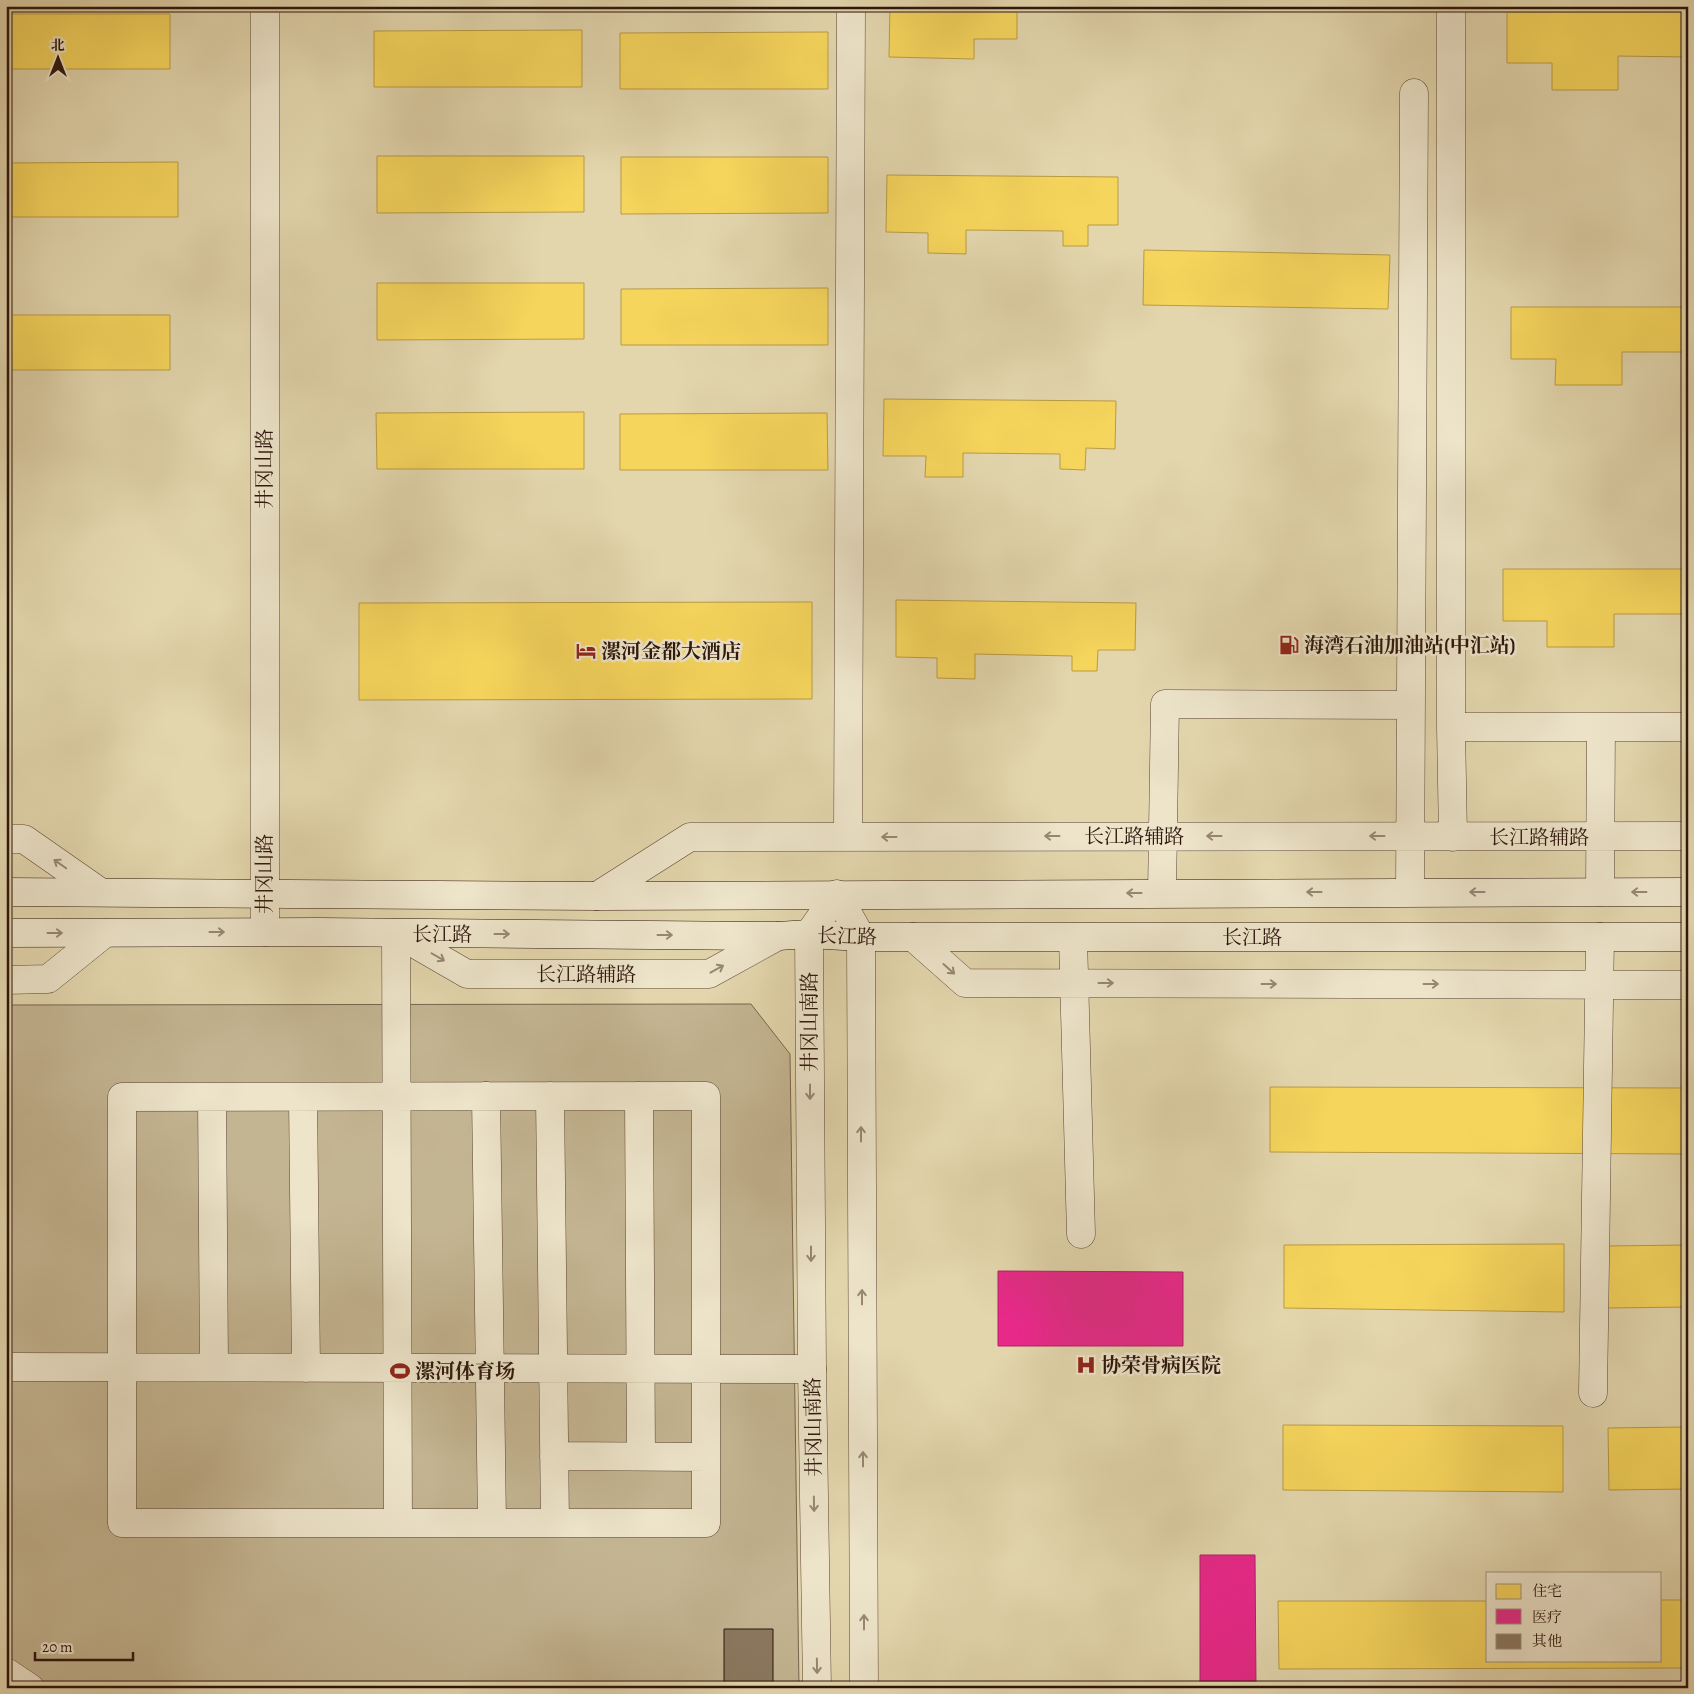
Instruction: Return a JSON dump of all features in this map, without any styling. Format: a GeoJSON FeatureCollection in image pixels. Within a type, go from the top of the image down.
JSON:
{"type":"FeatureCollection","features":[{"type":"Feature","properties":{"kind":"street","name":"井冈山路"},"geometry":{"type":"LineString","coordinates":[[264,6],[265,932]]}},
{"type":"Feature","properties":{"kind":"street"},"geometry":{"type":"LineString","coordinates":[[848,837],[851,6]]}},
{"type":"Feature","properties":{"kind":"street"},"geometry":{"type":"LineString","coordinates":[[1451,6],[1451,727],[1453,836]]}},
{"type":"Feature","properties":{"kind":"street"},"geometry":{"type":"LineString","coordinates":[[1410,892],[1414,92]]}},
{"type":"Feature","properties":{"kind":"street"},"geometry":{"type":"LineString","coordinates":[[1162,892],[1165,704],[1410,705]]}},
{"type":"Feature","properties":{"kind":"street"},"geometry":{"type":"LineString","coordinates":[[1451,727],[1688,727]]}},
{"type":"Feature","properties":{"kind":"street"},"geometry":{"type":"LineString","coordinates":[[1600,892],[1601,727]]}},
{"type":"Feature","properties":{"kind":"street","name":"长江路辅路"},"geometry":{"type":"LineString","coordinates":[[597,896],[690,837],[1688,836]]}},
{"type":"Feature","properties":{"kind":"street"},"geometry":{"type":"LineString","coordinates":[[6,839],[24,839],[100,892]]}},
{"type":"Feature","properties":{"kind":"street","name":"长江路"},"geometry":{"type":"LineString","coordinates":[[6,892],[597,896],[1162,892],[1688,892]]}},
{"type":"Feature","properties":{"kind":"street"},"geometry":{"type":"LineString","coordinates":[[809,934],[837,894],[860,937],[864,1688]]}},
{"type":"Feature","properties":{"kind":"street","name":"长江路"},"geometry":{"type":"LineString","coordinates":[[6,933],[265,932],[778,936],[809,934],[860,937],[1073,938],[1688,937]]}},
{"type":"Feature","properties":{"kind":"street"},"geometry":{"type":"LineString","coordinates":[[6,980],[48,980],[105,933]]}},
{"type":"Feature","properties":{"kind":"street"},"geometry":{"type":"LineString","coordinates":[[396,933],[398,1523]]}},
{"type":"Feature","properties":{"kind":"street","name":"长江路辅路"},"geometry":{"type":"LineString","coordinates":[[396,933],[468,974],[709,974],[778,936]]}},
{"type":"Feature","properties":{"kind":"street","name":"井冈山南路"},"geometry":{"type":"LineString","coordinates":[[809,934],[812,1369],[817,1688]]}},
{"type":"Feature","properties":{"kind":"street"},"geometry":{"type":"LineString","coordinates":[[913,936],[965,983],[1688,985]]}},
{"type":"Feature","properties":{"kind":"street"},"geometry":{"type":"LineString","coordinates":[[1593,1393],[1600,937]]}},
{"type":"Feature","properties":{"kind":"street"},"geometry":{"type":"LineString","coordinates":[[1073,938],[1081,1234]]}},
{"type":"Feature","properties":{"kind":"street"},"geometry":{"type":"LineString","coordinates":[[486,1096],[492,1523]]}},
{"type":"Feature","properties":{"kind":"street"},"geometry":{"type":"LineString","coordinates":[[486,1096],[706,1096],[706,1523],[122,1523],[122,1097],[486,1096]]}},
{"type":"Feature","properties":{"kind":"street"},"geometry":{"type":"LineString","coordinates":[[550,1096],[555,1523]]}},
{"type":"Feature","properties":{"kind":"street"},"geometry":{"type":"LineString","coordinates":[[638,1096],[641,1456]]}},
{"type":"Feature","properties":{"kind":"street"},"geometry":{"type":"LineString","coordinates":[[212,1097],[214,1367]]}},
{"type":"Feature","properties":{"kind":"street"},"geometry":{"type":"LineString","coordinates":[[303,1097],[306,1368]]}},
{"type":"Feature","properties":{"kind":"street"},"geometry":{"type":"LineString","coordinates":[[6,1367],[812,1369]]}},
{"type":"Feature","properties":{"kind":"street"},"geometry":{"type":"LineString","coordinates":[[554,1456],[706,1457]]}},
{"type":"Feature","properties":{"kind":"street"},"geometry":{"type":"LineString","coordinates":[[6,1672],[30,1688]]}},
{"type":"Feature","properties":{"kind":"shaded area","name":"漯河体育场"},"geometry":{"type":"Polygon","coordinates":[[[751,1004],[790,1054],[799,1688],[6,1688],[6,1005],[751,1004]]]}},
{"type":"Feature","properties":{"kind":"building: 住宅"},"geometry":{"type":"Polygon","coordinates":[[[890,6],[1017,6],[1017,39],[974,39],[974,59],[889,57],[890,6]]]}},
{"type":"Feature","properties":{"kind":"building: 住宅"},"geometry":{"type":"Polygon","coordinates":[[[1507,12],[1688,12],[1688,57],[1618,56],[1618,90],[1552,90],[1552,63],[1507,63],[1507,12]]]}},
{"type":"Feature","properties":{"kind":"building: 住宅"},"geometry":{"type":"Polygon","coordinates":[[[6,14],[170,14],[170,69],[6,69],[6,14]]]}},
{"type":"Feature","properties":{"kind":"building: 住宅"},"geometry":{"type":"Polygon","coordinates":[[[582,30],[582,87],[374,87],[374,31],[582,30]]]}},
{"type":"Feature","properties":{"kind":"building: 住宅"},"geometry":{"type":"Polygon","coordinates":[[[828,32],[828,89],[620,89],[620,33],[828,32]]]}},
{"type":"Feature","properties":{"kind":"building: 住宅"},"geometry":{"type":"Polygon","coordinates":[[[377,156],[584,156],[584,212],[377,213],[377,156]]]}},
{"type":"Feature","properties":{"kind":"building: 住宅"},"geometry":{"type":"Polygon","coordinates":[[[621,157],[828,157],[828,213],[621,214],[621,157]]]}},
{"type":"Feature","properties":{"kind":"building: 住宅"},"geometry":{"type":"Polygon","coordinates":[[[178,162],[178,217],[6,217],[6,163],[178,162]]]}},
{"type":"Feature","properties":{"kind":"building: 住宅"},"geometry":{"type":"Polygon","coordinates":[[[887,175],[1118,177],[1118,225],[1088,225],[1088,246],[1063,246],[1063,231],[966,230],[966,254],[928,253],[928,233],[886,232],[887,175]]]}},
{"type":"Feature","properties":{"kind":"building: 住宅"},"geometry":{"type":"Polygon","coordinates":[[[1144,250],[1390,255],[1388,309],[1143,305],[1144,250]]]}},
{"type":"Feature","properties":{"kind":"building: 住宅"},"geometry":{"type":"Polygon","coordinates":[[[377,283],[584,283],[584,339],[377,340],[377,283]]]}},
{"type":"Feature","properties":{"kind":"building: 住宅"},"geometry":{"type":"Polygon","coordinates":[[[828,288],[828,345],[621,345],[621,289],[828,288]]]}},
{"type":"Feature","properties":{"kind":"building: 住宅"},"geometry":{"type":"Polygon","coordinates":[[[1511,307],[1688,307],[1688,352],[1622,352],[1622,385],[1555,385],[1556,359],[1511,359],[1511,307]]]}},
{"type":"Feature","properties":{"kind":"building: 住宅"},"geometry":{"type":"Polygon","coordinates":[[[6,315],[170,315],[170,370],[6,370],[6,315]]]}},
{"type":"Feature","properties":{"kind":"building: 住宅"},"geometry":{"type":"Polygon","coordinates":[[[884,399],[1116,401],[1115,449],[1086,448],[1085,470],[1060,469],[1060,454],[963,453],[963,477],[925,477],[926,456],[883,456],[884,399]]]}},
{"type":"Feature","properties":{"kind":"building: 住宅"},"geometry":{"type":"Polygon","coordinates":[[[584,412],[584,469],[377,469],[376,413],[584,412]]]}},
{"type":"Feature","properties":{"kind":"building: 住宅"},"geometry":{"type":"Polygon","coordinates":[[[827,413],[828,470],[620,470],[620,414],[827,413]]]}},
{"type":"Feature","properties":{"kind":"building: 住宅"},"geometry":{"type":"Polygon","coordinates":[[[1503,569],[1688,569],[1688,614],[1614,614],[1614,647],[1547,647],[1547,621],[1503,621],[1503,569]]]}},
{"type":"Feature","properties":{"kind":"building: 住宅"},"geometry":{"type":"Polygon","coordinates":[[[896,600],[1136,603],[1135,650],[1098,650],[1097,671],[1072,671],[1072,656],[975,654],[975,679],[937,678],[937,658],[896,657],[896,600]]]}},
{"type":"Feature","properties":{"kind":"building: 住宅","name":"漯河金都大酒店"},"geometry":{"type":"Polygon","coordinates":[[[812,602],[812,699],[359,700],[359,603],[812,602]]]}},
{"type":"Feature","properties":{"kind":"building: 住宅"},"geometry":{"type":"Polygon","coordinates":[[[1270,1087],[1688,1088],[1688,1154],[1270,1152],[1270,1087]]]}},
{"type":"Feature","properties":{"kind":"building: 住宅"},"geometry":{"type":"Polygon","coordinates":[[[1564,1244],[1564,1312],[1284,1308],[1284,1245],[1564,1244]]]}},
{"type":"Feature","properties":{"kind":"building: 住宅"},"geometry":{"type":"Polygon","coordinates":[[[1688,1245],[1688,1307],[1608,1308],[1607,1246],[1688,1245]]]}},
{"type":"Feature","properties":{"kind":"building: 住宅"},"geometry":{"type":"Polygon","coordinates":[[[1283,1425],[1563,1426],[1563,1492],[1283,1490],[1283,1425]]]}},
{"type":"Feature","properties":{"kind":"building: 住宅"},"geometry":{"type":"Polygon","coordinates":[[[1688,1427],[1688,1489],[1609,1490],[1608,1428],[1688,1427]]]}},
{"type":"Feature","properties":{"kind":"building: 住宅"},"geometry":{"type":"Polygon","coordinates":[[[1662,1600],[1688,1600],[1688,1668],[1279,1669],[1278,1601],[1486,1601],[1486,1662],[1662,1662],[1662,1600]]]}},
{"type":"Feature","properties":{"kind":"building: 医疗"},"geometry":{"type":"Polygon","coordinates":[[[998,1271],[1183,1272],[1183,1346],[998,1346],[998,1271]]]}},
{"type":"Feature","properties":{"kind":"building: 医疗"},"geometry":{"type":"Polygon","coordinates":[[[1200,1555],[1255,1555],[1256,1688],[1200,1688],[1200,1555]]]}},
{"type":"Feature","properties":{"kind":"building: 其他"},"geometry":{"type":"Polygon","coordinates":[[[724,1629],[773,1629],[773,1685],[724,1685],[724,1629]]]}},
{"type":"Feature","properties":{"kind":"place","name":"海湾石油加油站(中汇站)"},"geometry":{"type":"Point","coordinates":[1289,645]}},
{"type":"Feature","properties":{"kind":"place","name":"漯河金都大酒店"},"geometry":{"type":"Point","coordinates":[586,651]}},
{"type":"Feature","properties":{"kind":"place","name":"协荣骨病医院"},"geometry":{"type":"Point","coordinates":[1086,1365]}},
{"type":"Feature","properties":{"kind":"place","name":"漯河体育场"},"geometry":{"type":"Point","coordinates":[400,1371]}}]}
